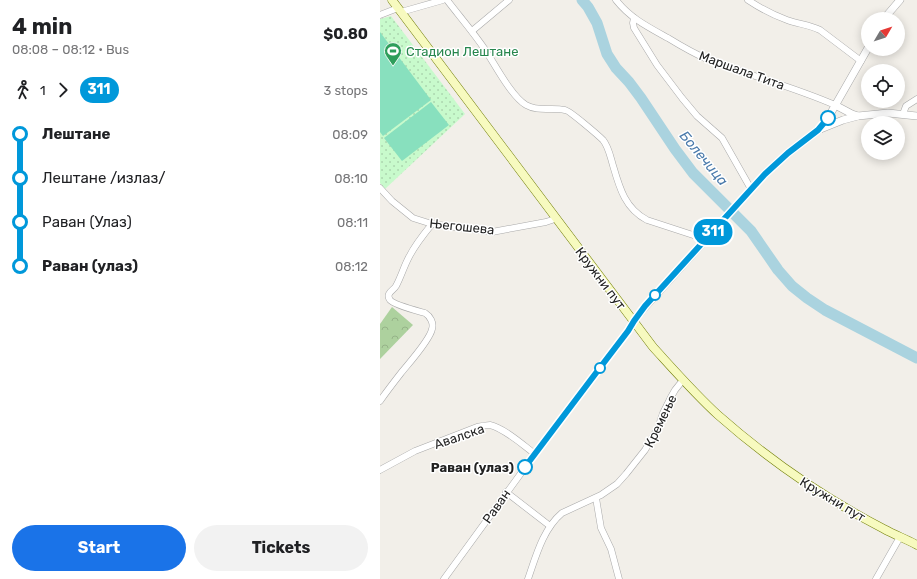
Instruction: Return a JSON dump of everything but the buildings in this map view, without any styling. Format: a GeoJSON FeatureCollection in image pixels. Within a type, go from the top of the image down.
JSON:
{"type":"FeatureCollection","features":[{"type":"Feature","properties":{"kind":"main road","name":"Кружни пут"},"geometry":{"type":"LineString","coordinates":[[392,0],[653,347],[683,380],[717,414],[792,473],[849,510],[883,529],[917,545]]}},
{"type":"Feature","properties":{"kind":"street"},"geometry":{"type":"LineString","coordinates":[[380,16],[443,0]]}},
{"type":"Feature","properties":{"kind":"street"},"geometry":{"type":"LineString","coordinates":[[447,0],[472,31],[512,90],[526,105],[536,108],[568,110],[604,141],[609,151],[622,194],[632,209],[642,217],[669,228],[696,236],[703,242]]}},
{"type":"Feature","properties":{"kind":"street"},"geometry":{"type":"LineString","coordinates":[[472,31],[509,0]]}},
{"type":"Feature","properties":{"kind":"street","name":"Маршала Тита"},"geometry":{"type":"LineString","coordinates":[[616,0],[627,13],[634,18],[709,60],[796,89],[835,105]]}},
{"type":"Feature","properties":{"kind":"street"},"geometry":{"type":"LineString","coordinates":[[748,0],[787,20],[820,30],[860,61]]}},
{"type":"Feature","properties":{"kind":"street"},"geometry":{"type":"LineString","coordinates":[[890,12],[900,0]]}},
{"type":"Feature","properties":{"kind":"street"},"geometry":{"type":"LineString","coordinates":[[634,18],[634,28],[657,65],[697,116],[722,138],[751,189]]}},
{"type":"Feature","properties":{"kind":"street","name":"Раван"},"geometry":{"type":"LineString","coordinates":[[444,579],[506,492],[628,331],[645,306],[765,174],[824,124],[863,56]]}},
{"type":"Feature","properties":{"kind":"street"},"geometry":{"type":"LineString","coordinates":[[903,114],[906,106],[917,98]]}},
{"type":"Feature","properties":{"kind":"street"},"geometry":{"type":"LineString","coordinates":[[835,105],[858,116],[875,114],[903,114],[917,116]]}},
{"type":"Feature","properties":{"kind":"street","name":"Раван"},"geometry":{"type":"LineString","coordinates":[[818,130],[858,116]]}},
{"type":"Feature","properties":{"kind":"street","name":"Његошева"},"geometry":{"type":"LineString","coordinates":[[380,188],[392,201],[413,218],[432,224],[492,232],[546,222],[555,217]]}},
{"type":"Feature","properties":{"kind":"street"},"geometry":{"type":"LineString","coordinates":[[380,401],[428,338],[432,329],[432,322],[428,315],[397,304],[391,301],[388,296],[389,293],[396,287],[414,247],[432,224]]}},
{"type":"Feature","properties":{"kind":"street","name":"Кремење"},"geometry":{"type":"LineString","coordinates":[[528,579],[539,549],[550,526],[557,517],[562,513],[596,498],[617,484],[642,455],[658,428],[670,397],[683,380]]}},
{"type":"Feature","properties":{"kind":"street","name":"Авалска"},"geometry":{"type":"LineString","coordinates":[[380,470],[415,451],[477,427],[486,425],[494,426],[506,433],[534,454]]}},
{"type":"Feature","properties":{"kind":"street"},"geometry":{"type":"LineString","coordinates":[[506,492],[550,526]]}},
{"type":"Feature","properties":{"kind":"street"},"geometry":{"type":"LineString","coordinates":[[596,498],[601,528],[611,549],[619,579]]}},
{"type":"Feature","properties":{"kind":"street"},"geometry":{"type":"LineString","coordinates":[[876,579],[900,536]]}},
{"type":"Feature","properties":{"kind":"green space"},"geometry":{"type":"Polygon","coordinates":[[[391,16],[465,114],[385,189],[380,183],[380,19],[391,16]]]}},
{"type":"Feature","properties":{"kind":"green space","name":"Стадион Лештане"},"geometry":{"type":"Polygon","coordinates":[[[380,32],[431,100],[383,136],[380,132],[380,32]]]}},
{"type":"Feature","properties":{"kind":"green space"},"geometry":{"type":"Polygon","coordinates":[[[431,102],[449,125],[402,161],[384,138],[431,102]]]}},
{"type":"Feature","properties":{"kind":"green space"},"geometry":{"type":"Polygon","coordinates":[[[392,307],[413,325],[380,359],[380,324],[392,307]]]}},
{"type":"Feature","properties":{"kind":"waterway","name":"Болечица"},"geometry":{"type":"LineString","coordinates":[[582,0],[588,7],[597,23],[607,54],[616,68],[641,98],[675,149],[693,173],[751,231],[778,270],[792,286],[825,310],[917,358]]}},
{"type":"Feature","properties":{"kind":"bus line","name":"311"},"geometry":{"type":"LineString","coordinates":[[525,467],[628,331],[645,306],[765,174],[788,153],[818,130],[828,118]]}},
{"type":"Feature","properties":{"kind":"place","name":"Стадион Лештане"},"geometry":{"type":"Point","coordinates":[393,66]}},
{"type":"Feature","properties":{"kind":"place","name":"Раван (улаз)"},"geometry":{"type":"Point","coordinates":[525,467]}}]}
